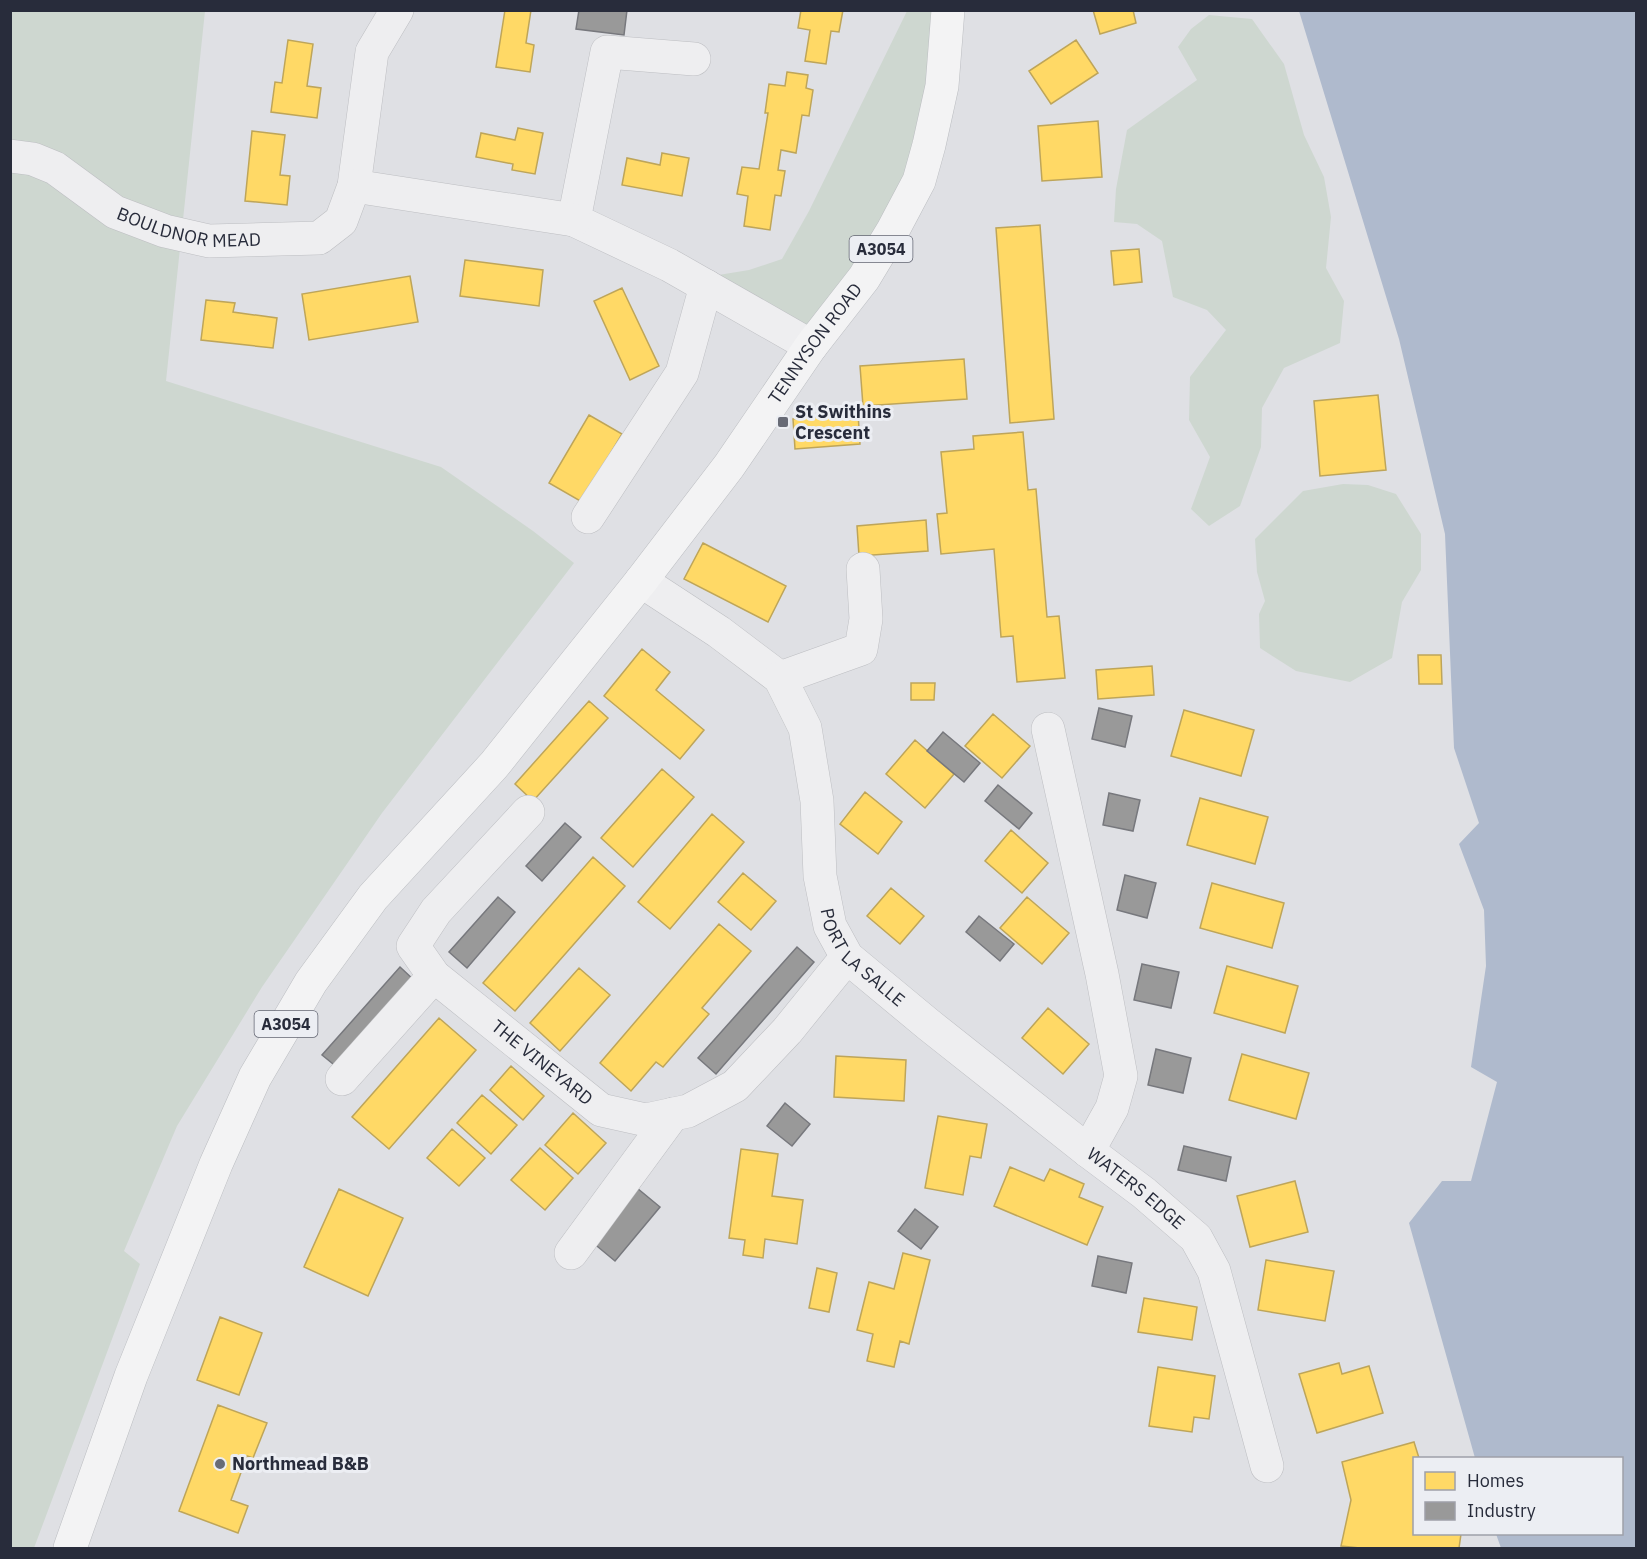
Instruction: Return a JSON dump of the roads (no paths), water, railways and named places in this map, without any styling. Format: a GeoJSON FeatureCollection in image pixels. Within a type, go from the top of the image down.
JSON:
{"type":"FeatureCollection","features":[{"type":"Feature","properties":{"kind":"main road","name":"TENNYSON ROAD"},"geometry":{"type":"LineString","coordinates":[[641,581],[729,466],[811,346],[864,278],[893,230],[919,181],[929,145],[942,86],[948,10]]}},
{"type":"Feature","properties":{"kind":"main road","name":"A3054"},"geometry":{"type":"LineString","coordinates":[[70,1548],[136,1365],[216,1164],[255,1077],[311,982],[373,897],[494,765],[641,581]]}},
{"type":"Feature","properties":{"kind":"street","name":"BOULDNOR MEAD"},"geometry":{"type":"LineString","coordinates":[[10,156],[33,159],[56,168],[116,212],[165,231],[209,241],[319,238],[341,221],[354,186],[372,52],[398,10]]}},
{"type":"Feature","properties":{"kind":"street"},"geometry":{"type":"LineString","coordinates":[[574,220],[607,52],[694,59]]}},
{"type":"Feature","properties":{"kind":"street"},"geometry":{"type":"LineString","coordinates":[[354,186],[574,220],[669,265],[811,346]]}},
{"type":"Feature","properties":{"kind":"street"},"geometry":{"type":"LineString","coordinates":[[588,518],[682,373],[706,286]]}},
{"type":"Feature","properties":{"kind":"street"},"geometry":{"type":"LineString","coordinates":[[780,678],[861,649],[866,619],[863,569]]}},
{"type":"Feature","properties":{"kind":"street","name":"PORT LA SALLE"},"geometry":{"type":"LineString","coordinates":[[641,581],[719,632],[780,678],[805,728],[817,801],[820,876],[830,926],[847,957],[928,1025],[1088,1151]]}},
{"type":"Feature","properties":{"kind":"street","name":"WATERS EDGE"},"geometry":{"type":"LineString","coordinates":[[1048,729],[1102,974],[1121,1076],[1112,1108],[1088,1151],[1144,1193],[1196,1238],[1214,1271],[1267,1466]]}},
{"type":"Feature","properties":{"kind":"street","name":"THE VINEYARD"},"geometry":{"type":"LineString","coordinates":[[528,812],[436,911],[413,946],[434,976],[601,1110],[646,1120],[688,1112],[735,1086],[787,1031],[847,957]]}},
{"type":"Feature","properties":{"kind":"street"},"geometry":{"type":"LineString","coordinates":[[342,1079],[434,976]]}},
{"type":"Feature","properties":{"kind":"street"},"geometry":{"type":"LineString","coordinates":[[571,1253],[674,1114]]}},
{"type":"Feature","properties":{"kind":"water"},"geometry":{"type":"Polygon","coordinates":[[[1299,11],[1636,11],[1636,1548],[1501,1548],[1496,1535],[1623,1535],[1623,1457],[1475,1457],[1409,1223],[1442,1181],[1471,1181],[1497,1082],[1471,1067],[1486,966],[1484,910],[1459,844],[1479,823],[1454,748],[1445,534],[1399,339],[1299,11]]]}},
{"type":"Feature","properties":{"kind":"place","name":"St Swithins Crescent"},"geometry":{"type":"Point","coordinates":[783,422]}},
{"type":"Feature","properties":{"kind":"place","name":"Northmead B&B"},"geometry":{"type":"Point","coordinates":[220,1464]}}]}
